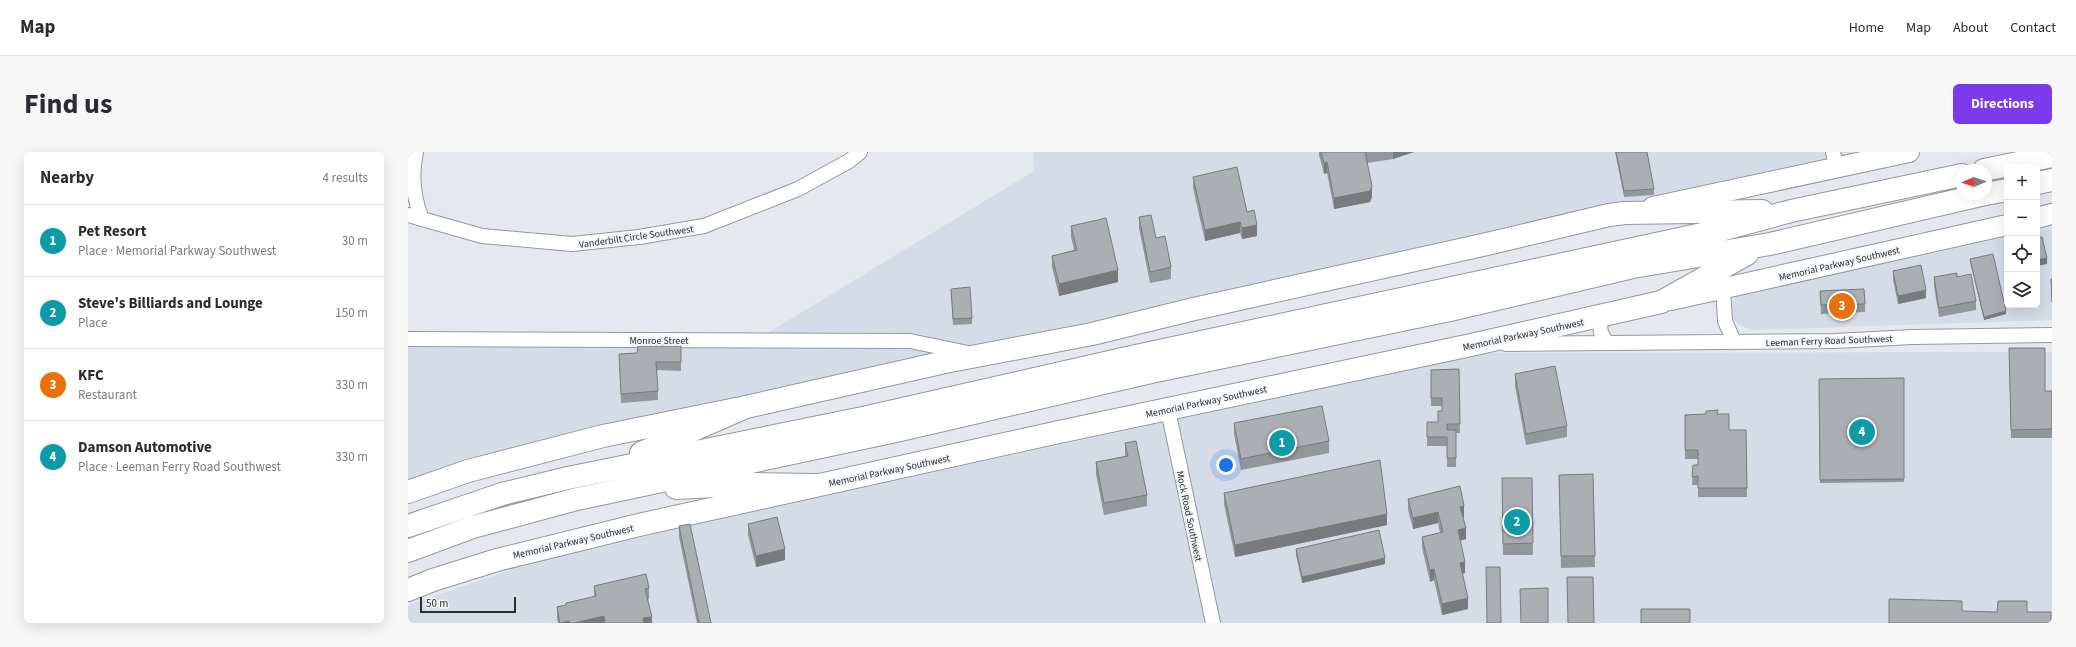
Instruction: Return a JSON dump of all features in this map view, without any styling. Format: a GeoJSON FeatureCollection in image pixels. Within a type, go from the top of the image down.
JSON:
{"type":"FeatureCollection","features":[{"type":"Feature","properties":{"kind":"main road"},"geometry":{"type":"LineString","coordinates":[[1625,213],[1834,160],[1909,152]]}},
{"type":"Feature","properties":{"kind":"main road"},"geometry":{"type":"LineString","coordinates":[[1992,168],[2048,156]]}},
{"type":"Feature","properties":{"kind":"main road"},"geometry":{"type":"LineString","coordinates":[[408,526],[502,494],[594,473],[863,418],[1128,358],[1721,230],[1791,211],[1956,176]]}},
{"type":"Feature","properties":{"kind":"main road"},"geometry":{"type":"LineString","coordinates":[[2040,183],[2052,180]]}},
{"type":"Feature","properties":{"kind":"main road"},"geometry":{"type":"LineString","coordinates":[[1992,193],[2004,191]]}},
{"type":"Feature","properties":{"kind":"main road"},"geometry":{"type":"LineString","coordinates":[[408,551],[514,515],[609,492],[896,431],[1151,372],[1450,310],[1633,267],[1770,244],[1960,200]]}},
{"type":"Feature","properties":{"kind":"main road"},"geometry":{"type":"LineString","coordinates":[[408,492],[468,471],[603,436],[746,407],[980,355],[1092,334],[1194,309],[1487,244],[1608,215],[1625,213],[1791,211]]}},
{"type":"Feature","properties":{"kind":"main road"},"geometry":{"type":"LineString","coordinates":[[2040,217],[2052,214]]}},
{"type":"Feature","properties":{"kind":"main road","name":"Memorial Parkway Southwest"},"geometry":{"type":"LineString","coordinates":[[408,590],[442,577],[541,548],[817,485],[1600,317],[2004,225]]}},
{"type":"Feature","properties":{"kind":"main road"},"geometry":{"type":"LineString","coordinates":[[1661,302],[1732,261],[1770,244]]}},
{"type":"Feature","properties":{"kind":"main road"},"geometry":{"type":"LineString","coordinates":[[594,473],[746,407]]}},
{"type":"Feature","properties":{"kind":"main road"},"geometry":{"type":"LineString","coordinates":[[609,492],[753,484],[817,485]]}},
{"type":"Feature","properties":{"kind":"street"},"geometry":{"type":"LineString","coordinates":[[416,152],[412,170],[415,203],[422,219]]}},
{"type":"Feature","properties":{"kind":"street","name":"Vanderbilt Circle Southwest"},"geometry":{"type":"LineString","coordinates":[[408,215],[482,236],[572,244],[639,237],[704,226],[798,189],[849,161],[860,152]]}},
{"type":"Feature","properties":{"kind":"street"},"geometry":{"type":"LineString","coordinates":[[1723,289],[1725,321],[1734,342]]}},
{"type":"Feature","properties":{"kind":"street"},"geometry":{"type":"LineString","coordinates":[[1600,317],[1601,333],[1606,342]]}},
{"type":"Feature","properties":{"kind":"street","name":"Leeman Ferry Road Southwest"},"geometry":{"type":"LineString","coordinates":[[1471,345],[1606,342],[1734,342],[2052,335]]}},
{"type":"Feature","properties":{"kind":"street","name":"Monroe Street"},"geometry":{"type":"LineString","coordinates":[[408,339],[910,341],[980,355]]}},
{"type":"Feature","properties":{"kind":"street"},"geometry":{"type":"LineString","coordinates":[[910,341],[915,356],[913,370]]}},
{"type":"Feature","properties":{"kind":"street","name":"Mock Road Southwest"},"geometry":{"type":"LineString","coordinates":[[1168,410],[1213,623]]}},
{"type":"Feature","properties":{"kind":"shaded area"},"geometry":{"type":"Polygon","coordinates":[[[1033,152],[1868,152],[408,483],[408,345],[743,348],[1034,171],[1033,152]]]}},
{"type":"Feature","properties":{"kind":"shaded area"},"geometry":{"type":"Polygon","coordinates":[[[2052,228],[2052,320],[1752,330],[1739,325],[1733,319],[1731,310],[1732,302],[1737,296],[1743,293],[2004,238],[2004,308],[2040,308],[2040,230],[2052,228]]]}},
{"type":"Feature","properties":{"kind":"shaded area"},"geometry":{"type":"Polygon","coordinates":[[[2052,352],[2052,623],[408,623],[408,605],[514,569],[718,518],[1152,425],[1472,353],[2052,352]]]}},
{"type":"Feature","properties":{"kind":"building"},"geometry":{"type":"Polygon","coordinates":[[[1321,152],[1365,152],[1372,186],[1370,191],[1334,198],[1327,162],[1324,163],[1321,152]]]}},
{"type":"Feature","properties":{"kind":"building"},"geometry":{"type":"Polygon","coordinates":[[[1616,152],[1647,152],[1654,189],[1624,191],[1616,152]]]}},
{"type":"Feature","properties":{"kind":"building"},"geometry":{"type":"Polygon","coordinates":[[[1237,167],[1247,212],[1254,210],[1257,225],[1242,228],[1240,222],[1205,230],[1193,177],[1237,167]]]}},
{"type":"Feature","properties":{"kind":"building"},"geometry":{"type":"Polygon","coordinates":[[[1151,215],[1156,238],[1165,236],[1171,267],[1150,272],[1139,217],[1151,215]]]}},
{"type":"Feature","properties":{"kind":"building"},"geometry":{"type":"Polygon","coordinates":[[[1106,218],[1118,270],[1059,284],[1052,256],[1077,250],[1071,226],[1106,218]]]}},
{"type":"Feature","properties":{"kind":"building"},"geometry":{"type":"Polygon","coordinates":[[[2040,237],[2042,237],[2047,258],[2040,259],[2040,237]]]}},
{"type":"Feature","properties":{"kind":"building"},"geometry":{"type":"Polygon","coordinates":[[[1993,254],[2004,308],[2006,311],[1984,317],[1970,259],[1993,254]]]}},
{"type":"Feature","properties":{"kind":"building"},"geometry":{"type":"Polygon","coordinates":[[[1921,265],[1926,290],[1898,296],[1893,271],[1921,265]]]}},
{"type":"Feature","properties":{"kind":"building"},"geometry":{"type":"Polygon","coordinates":[[[1957,273],[1957,277],[1971,274],[1976,301],[1939,308],[1934,277],[1957,273]]]}},
{"type":"Feature","properties":{"kind":"building"},"geometry":{"type":"Polygon","coordinates":[[[2051,279],[2052,279],[2052,302],[2051,279]]]}},
{"type":"Feature","properties":{"kind":"building"},"geometry":{"type":"Polygon","coordinates":[[[970,287],[972,318],[953,319],[951,289],[970,287]]]}},
{"type":"Feature","properties":{"kind":"building"},"geometry":{"type":"Polygon","coordinates":[[[1864,289],[1865,304],[1821,305],[1820,291],[1864,289]]]}},
{"type":"Feature","properties":{"kind":"building"},"geometry":{"type":"Polygon","coordinates":[[[638,346],[681,346],[681,362],[656,362],[658,391],[621,394],[619,354],[637,353],[638,346]]]}},
{"type":"Feature","properties":{"kind":"building"},"geometry":{"type":"Polygon","coordinates":[[[2009,348],[2045,348],[2045,391],[2052,391],[2052,429],[2011,430],[2009,348]]]}},
{"type":"Feature","properties":{"kind":"building"},"geometry":{"type":"Polygon","coordinates":[[[1555,366],[1567,426],[1526,434],[1515,374],[1555,366]]]}},
{"type":"Feature","properties":{"kind":"building"},"geometry":{"type":"Polygon","coordinates":[[[1459,369],[1460,424],[1447,424],[1447,430],[1456,430],[1456,458],[1447,458],[1447,437],[1427,437],[1427,422],[1438,422],[1438,411],[1442,411],[1442,398],[1431,398],[1431,370],[1459,369]]]}},
{"type":"Feature","properties":{"kind":"building"},"geometry":{"type":"Polygon","coordinates":[[[1904,378],[1904,479],[1820,480],[1819,379],[1904,378]]]}},
{"type":"Feature","properties":{"kind":"building"},"geometry":{"type":"Polygon","coordinates":[[[1322,406],[1329,441],[1241,459],[1234,423],[1322,406]]]}},
{"type":"Feature","properties":{"kind":"building"},"geometry":{"type":"Polygon","coordinates":[[[1718,410],[1717,414],[1729,414],[1729,430],[1746,430],[1747,488],[1698,488],[1698,476],[1692,477],[1693,465],[1698,465],[1698,450],[1685,450],[1685,415],[1706,414],[1706,411],[1718,410]]]}},
{"type":"Feature","properties":{"kind":"building"},"geometry":{"type":"Polygon","coordinates":[[[1136,441],[1147,495],[1104,503],[1096,462],[1128,456],[1125,443],[1136,441]]]}},
{"type":"Feature","properties":{"kind":"building"},"geometry":{"type":"Polygon","coordinates":[[[1380,460],[1387,514],[1235,545],[1224,493],[1380,460]]]}},
{"type":"Feature","properties":{"kind":"building"},"geometry":{"type":"Polygon","coordinates":[[[1593,474],[1595,556],[1561,556],[1559,475],[1593,474]]]}},
{"type":"Feature","properties":{"kind":"building"},"geometry":{"type":"Polygon","coordinates":[[[1502,478],[1532,478],[1533,543],[1503,544],[1502,478]]]}},
{"type":"Feature","properties":{"kind":"building"},"geometry":{"type":"Polygon","coordinates":[[[1460,486],[1464,506],[1460,507],[1466,528],[1458,530],[1465,562],[1460,563],[1468,598],[1442,604],[1434,569],[1430,570],[1422,537],[1443,532],[1438,512],[1413,518],[1408,499],[1460,486]]]}},
{"type":"Feature","properties":{"kind":"building"},"geometry":{"type":"Polygon","coordinates":[[[777,517],[785,549],[756,556],[748,524],[777,517]]]}},
{"type":"Feature","properties":{"kind":"building"},"geometry":{"type":"Polygon","coordinates":[[[690,524],[711,623],[699,623],[679,526],[690,524]]]}},
{"type":"Feature","properties":{"kind":"building"},"geometry":{"type":"Polygon","coordinates":[[[1379,530],[1385,558],[1302,577],[1296,549],[1379,530]]]}},
{"type":"Feature","properties":{"kind":"building"},"geometry":{"type":"Polygon","coordinates":[[[1486,567],[1500,567],[1501,623],[1487,623],[1486,567]]]}},
{"type":"Feature","properties":{"kind":"building"},"geometry":{"type":"Polygon","coordinates":[[[646,574],[649,588],[645,589],[652,617],[643,618],[644,623],[605,623],[604,616],[574,623],[570,623],[569,621],[560,623],[557,607],[566,605],[566,603],[596,596],[594,586],[646,574]]]}},
{"type":"Feature","properties":{"kind":"building"},"geometry":{"type":"Polygon","coordinates":[[[1567,577],[1593,577],[1594,623],[1568,623],[1567,577]]]}},
{"type":"Feature","properties":{"kind":"building"},"geometry":{"type":"Polygon","coordinates":[[[1548,588],[1548,623],[1521,623],[1520,589],[1548,588]]]}},
{"type":"Feature","properties":{"kind":"building"},"geometry":{"type":"Polygon","coordinates":[[[1889,599],[1962,601],[1962,611],[1997,612],[1998,601],[2027,601],[2027,612],[2051,612],[2051,623],[1889,623],[1889,599]]]}},
{"type":"Feature","properties":{"kind":"building"},"geometry":{"type":"Polygon","coordinates":[[[1641,609],[1690,609],[1690,623],[1641,623],[1641,609]]]}},
{"type":"Feature","properties":{"kind":"place","name":"KFC"},"geometry":{"type":"Point","coordinates":[1842,306]}},
{"type":"Feature","properties":{"kind":"place","name":"Damson Automotive"},"geometry":{"type":"Point","coordinates":[1862,432]}},
{"type":"Feature","properties":{"kind":"place","name":"Pet Resort"},"geometry":{"type":"Point","coordinates":[1282,443]}},
{"type":"Feature","properties":{"kind":"place","name":"Steve's Billiards and Lounge"},"geometry":{"type":"Point","coordinates":[1517,522]}}]}
